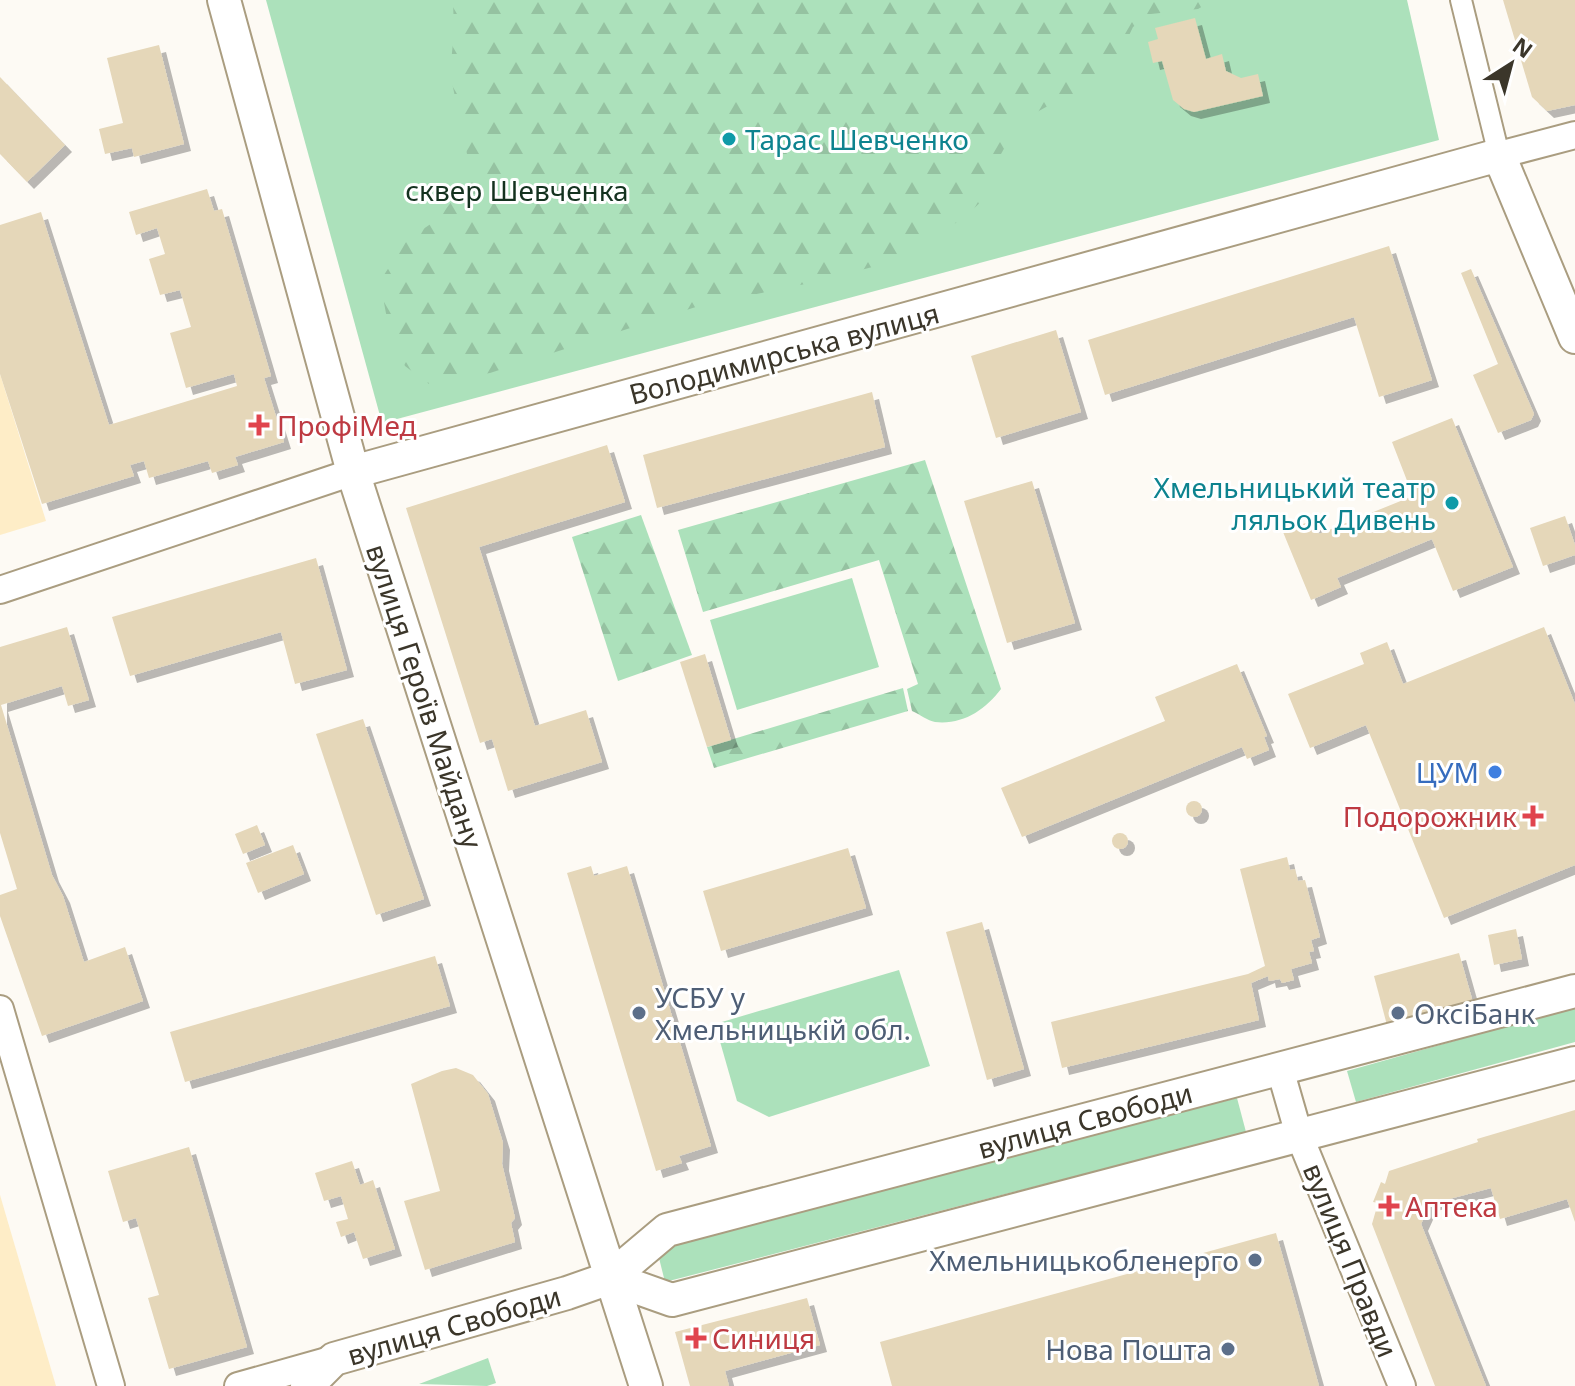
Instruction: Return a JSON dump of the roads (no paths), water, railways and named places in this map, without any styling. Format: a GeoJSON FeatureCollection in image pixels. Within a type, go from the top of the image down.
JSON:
{"type":"FeatureCollection","features":[{"type":"Feature","properties":{"kind":"street","name":"вулиця Героїв Майдану"},"geometry":{"type":"LineString","coordinates":[[224,0],[353,472],[646,1386]]}},
{"type":"Feature","properties":{"kind":"street"},"geometry":{"type":"LineString","coordinates":[[1461,0],[1499,155],[1575,337]]}},
{"type":"Feature","properties":{"kind":"street","name":"Володимирська вулиця"},"geometry":{"type":"LineString","coordinates":[[0,590],[353,472],[1575,135]]}},
{"type":"Feature","properties":{"kind":"street","name":"вулиця Свободи"},"geometry":{"type":"LineString","coordinates":[[307,1386],[334,1359],[610,1278],[667,1230],[1575,991]]}},
{"type":"Feature","properties":{"kind":"street"},"geometry":{"type":"LineString","coordinates":[[0,1009],[111,1386]]}},
{"type":"Feature","properties":{"kind":"street"},"geometry":{"type":"LineString","coordinates":[[610,1278],[672,1300],[1575,1063]]}},
{"type":"Feature","properties":{"kind":"street","name":"вулиця Правди"},"geometry":{"type":"LineString","coordinates":[[1280,1069],[1299,1135],[1402,1386]]}},
{"type":"Feature","properties":{"kind":"street"},"geometry":{"type":"LineString","coordinates":[[238,1386],[334,1359]]}},
{"type":"Feature","properties":{"kind":"place","name":"Тарас Шевченко"},"geometry":{"type":"Point","coordinates":[729,139]}},
{"type":"Feature","properties":{"kind":"place","name":"ПрофіМед"},"geometry":{"type":"Point","coordinates":[259,425]}},
{"type":"Feature","properties":{"kind":"place","name":"Хмельницький театр ляльок Дивень"},"geometry":{"type":"Point","coordinates":[1452,503]}},
{"type":"Feature","properties":{"kind":"place","name":"ЦУМ"},"geometry":{"type":"Point","coordinates":[1495,772]}},
{"type":"Feature","properties":{"kind":"place","name":"Подорожник"},"geometry":{"type":"Point","coordinates":[1533,816]}},
{"type":"Feature","properties":{"kind":"place","name":"УСБУ у Хмельницькій обл."},"geometry":{"type":"Point","coordinates":[639,1013]}},
{"type":"Feature","properties":{"kind":"place","name":"ОксіБанк"},"geometry":{"type":"Point","coordinates":[1398,1013]}},
{"type":"Feature","properties":{"kind":"place","name":"Аптека"},"geometry":{"type":"Point","coordinates":[1389,1206]}},
{"type":"Feature","properties":{"kind":"place","name":"Хмельницькобленерго"},"geometry":{"type":"Point","coordinates":[1255,1260]}},
{"type":"Feature","properties":{"kind":"place","name":"Синиця"},"geometry":{"type":"Point","coordinates":[696,1338]}},
{"type":"Feature","properties":{"kind":"place","name":"Нова Пошта"},"geometry":{"type":"Point","coordinates":[1228,1349]}},
{"type":"Feature","properties":{"kind":"park label","name":"сквер Шевченка"},"geometry":{"type":"Point","coordinates":[517,190]}}]}
